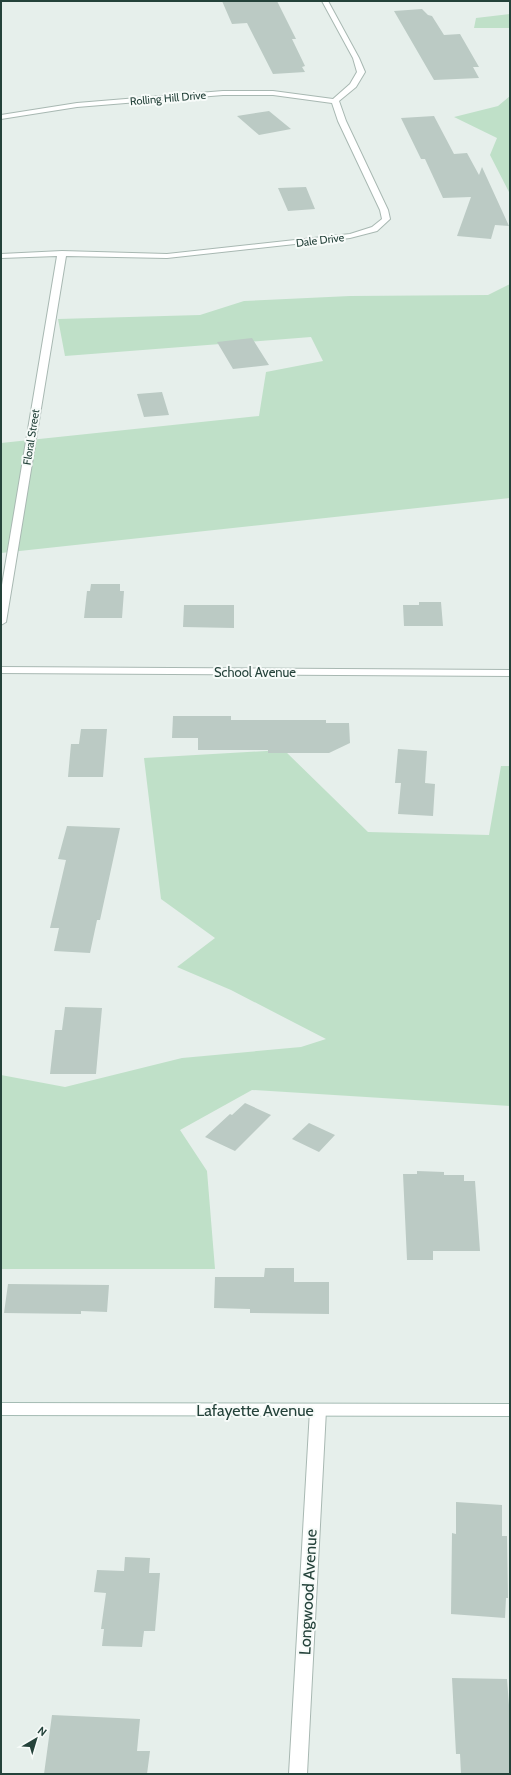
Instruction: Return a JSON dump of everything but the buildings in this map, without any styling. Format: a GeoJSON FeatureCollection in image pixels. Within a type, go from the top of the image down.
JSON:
{"type":"FeatureCollection","features":[{"type":"Feature","properties":{"kind":"street"},"geometry":{"type":"LineString","coordinates":[[325,1],[356,58],[361,72],[353,85],[336,101]]}},
{"type":"Feature","properties":{"kind":"street","name":"Rolling Hill Drive"},"geometry":{"type":"LineString","coordinates":[[1,117],[77,105],[223,93],[273,93],[336,101]]}},
{"type":"Feature","properties":{"kind":"street","name":"Dale Drive"},"geometry":{"type":"LineString","coordinates":[[1,256],[62,253],[167,256],[326,240],[374,230],[386,219],[384,210],[342,121],[336,101]]}},
{"type":"Feature","properties":{"kind":"street","name":"Floral Street"},"geometry":{"type":"LineString","coordinates":[[1,622],[62,253]]}},
{"type":"Feature","properties":{"kind":"street","name":"School Avenue"},"geometry":{"type":"LineString","coordinates":[[1,670],[510,673]]}},
{"type":"Feature","properties":{"kind":"street","name":"Lafayette Avenue"},"geometry":{"type":"LineString","coordinates":[[1,1409],[510,1410]]}},
{"type":"Feature","properties":{"kind":"street","name":"Longwood Avenue"},"geometry":{"type":"LineString","coordinates":[[298,1774],[318,1410]]}},
{"type":"Feature","properties":{"kind":"green space"},"geometry":{"type":"Polygon","coordinates":[[[510,14],[510,28],[474,28],[476,18],[510,14]]]}},
{"type":"Feature","properties":{"kind":"green space"},"geometry":{"type":"Polygon","coordinates":[[[510,96],[510,194],[490,155],[497,138],[454,117],[498,106],[510,96]]]}},
{"type":"Feature","properties":{"kind":"green space"},"geometry":{"type":"Polygon","coordinates":[[[510,284],[510,498],[1,553],[1,443],[259,416],[266,372],[323,361],[311,337],[65,356],[58,319],[200,315],[244,301],[350,296],[488,295],[510,284]]]}},
{"type":"Feature","properties":{"kind":"green space"},"geometry":{"type":"Polygon","coordinates":[[[284,750],[368,832],[489,835],[501,766],[510,766],[510,1106],[252,1090],[180,1130],[207,1171],[215,1269],[1,1269],[1,1075],[65,1087],[182,1058],[301,1047],[326,1039],[231,990],[177,967],[215,938],[161,899],[144,758],[284,750]]]}}]}
